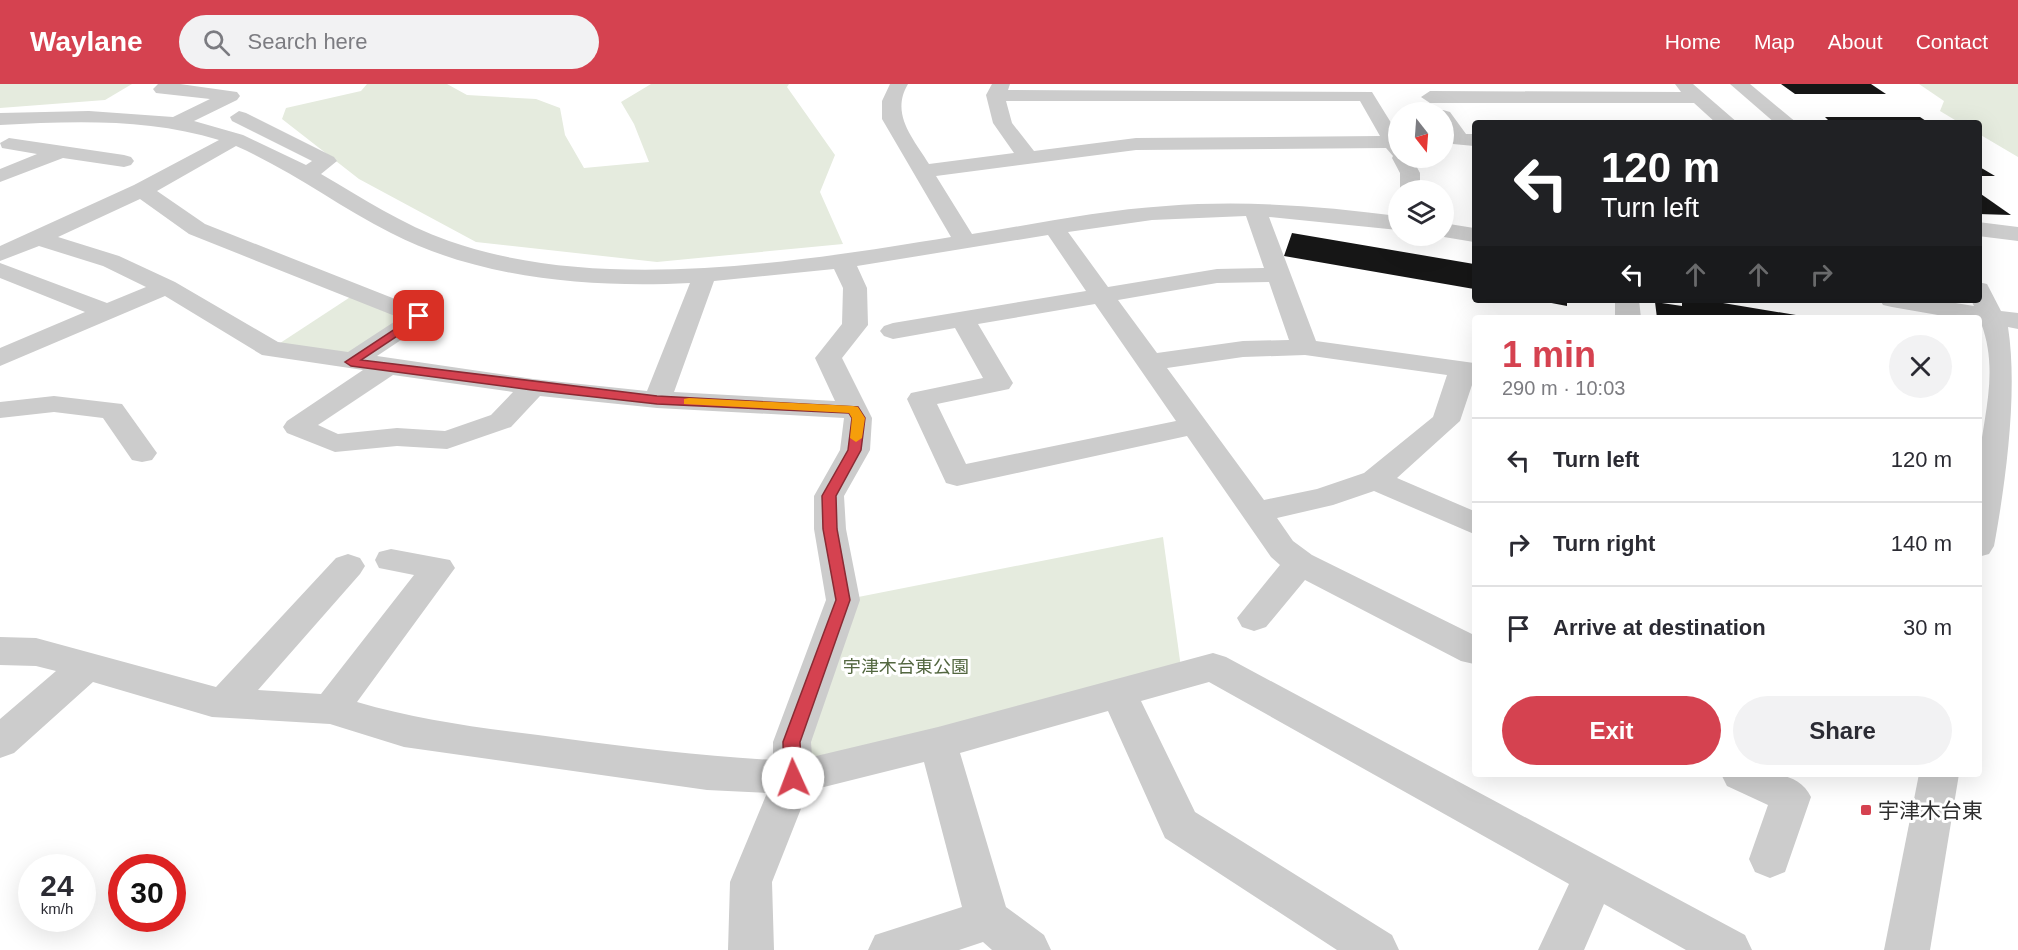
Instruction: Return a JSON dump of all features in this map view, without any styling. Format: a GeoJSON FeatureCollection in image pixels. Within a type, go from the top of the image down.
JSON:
{"type":"FeatureCollection","features":[{"type":"Feature","properties":{"kind":"street"},"geometry":{"type":"LineString","coordinates":[[171,84],[162,88],[231,96],[174,124]]}},
{"type":"Feature","properties":{"kind":"street"},"geometry":{"type":"LineString","coordinates":[[899,84],[892,94],[890,110],[892,119],[965,241]]}},
{"type":"Feature","properties":{"kind":"street"},"geometry":{"type":"LineString","coordinates":[[1683,84],[1725,120]]}},
{"type":"Feature","properties":{"kind":"street"},"geometry":{"type":"LineString","coordinates":[[1739,84],[1783,120]]}},
{"type":"Feature","properties":{"kind":"street"},"geometry":{"type":"LineString","coordinates":[[1028,157],[1011,136],[996,109],[998,89],[1250,90],[1366,96],[1388,133]]}},
{"type":"Feature","properties":{"kind":"street"},"geometry":{"type":"LineString","coordinates":[[1426,90],[1699,98]]}},
{"type":"Feature","properties":{"kind":"street"},"geometry":{"type":"LineString","coordinates":[[0,119],[86,117],[237,128],[304,175],[418,237],[471,256],[567,272],[664,276],[780,269],[1166,212],[1255,210],[1345,216],[1388,222]]}},
{"type":"Feature","properties":{"kind":"street"},"geometry":{"type":"LineString","coordinates":[[0,254],[142,190],[237,128]]}},
{"type":"Feature","properties":{"kind":"street"},"geometry":{"type":"LineString","coordinates":[[1454,131],[1460,140],[1472,140]]}},
{"type":"Feature","properties":{"kind":"street"},"geometry":{"type":"LineString","coordinates":[[9,144],[123,161]]}},
{"type":"Feature","properties":{"kind":"street"},"geometry":{"type":"LineString","coordinates":[[924,171],[1136,144],[1388,150]]}},
{"type":"Feature","properties":{"kind":"street"},"geometry":{"type":"LineString","coordinates":[[0,176],[58,153]]}},
{"type":"Feature","properties":{"kind":"street"},"geometry":{"type":"LineString","coordinates":[[142,190],[197,229],[419,316],[351,362]]}},
{"type":"Feature","properties":{"kind":"street"},"geometry":{"type":"LineString","coordinates":[[1255,210],[1305,347]]}},
{"type":"Feature","properties":{"kind":"street"},"geometry":{"type":"LineString","coordinates":[[1054,228],[1282,549],[1300,563],[1472,650]]}},
{"type":"Feature","properties":{"kind":"street"},"geometry":{"type":"LineString","coordinates":[[1982,230],[2018,234]]}},
{"type":"Feature","properties":{"kind":"street"},"geometry":{"type":"LineString","coordinates":[[1454,232],[1472,235]]}},
{"type":"Feature","properties":{"kind":"street"},"geometry":{"type":"LineString","coordinates":[[38,238],[111,261],[166,286],[271,349],[532,387],[657,400],[853,410]]}},
{"type":"Feature","properties":{"kind":"street"},"geometry":{"type":"LineString","coordinates":[[752,950],[751,882],[793,778],[792,742],[843,600],[830,529],[829,496],[855,450],[858,418],[828,358],[855,325],[855,288],[842,260]]}},
{"type":"Feature","properties":{"kind":"street"},"geometry":{"type":"LineString","coordinates":[[0,270],[107,312]]}},
{"type":"Feature","properties":{"kind":"street"},"geometry":{"type":"LineString","coordinates":[[657,400],[705,274]]}},
{"type":"Feature","properties":{"kind":"street"},"geometry":{"type":"LineString","coordinates":[[893,331],[1217,276],[1278,275]]}},
{"type":"Feature","properties":{"kind":"street"},"geometry":{"type":"LineString","coordinates":[[0,358],[166,286]]}},
{"type":"Feature","properties":{"kind":"street"},"geometry":{"type":"LineString","coordinates":[[1982,293],[2005,318],[2002,346],[2004,398],[1985,474],[1982,505]]}},
{"type":"Feature","properties":{"kind":"street"},"geometry":{"type":"LineString","coordinates":[[1911,303],[2005,318]]}},
{"type":"Feature","properties":{"kind":"street"},"geometry":{"type":"LineString","coordinates":[[963,320],[999,383],[921,399],[957,476],[1195,426]]}},
{"type":"Feature","properties":{"kind":"street"},"geometry":{"type":"LineString","coordinates":[[1151,362],[1243,349],[1305,347],[1468,370],[1446,421],[1375,480],[1322,498],[1256,512]]}},
{"type":"Feature","properties":{"kind":"street"},"geometry":{"type":"LineString","coordinates":[[386,367],[297,427],[334,443],[397,437],[447,440],[501,421],[532,387]]}},
{"type":"Feature","properties":{"kind":"street"},"geometry":{"type":"LineString","coordinates":[[0,410],[54,404],[112,410],[141,453]]}},
{"type":"Feature","properties":{"kind":"street"},"geometry":{"type":"LineString","coordinates":[[1375,480],[1472,522]]}},
{"type":"Feature","properties":{"kind":"street"},"geometry":{"type":"LineString","coordinates":[[330,709],[438,568],[391,560]]}},
{"type":"Feature","properties":{"kind":"street"},"geometry":{"type":"LineString","coordinates":[[1254,618],[1300,563]]}},
{"type":"Feature","properties":{"kind":"street"},"geometry":{"type":"LineString","coordinates":[[224,703],[348,566]]}},
{"type":"Feature","properties":{"kind":"street"},"geometry":{"type":"LineString","coordinates":[[0,651],[36,652],[212,702],[330,709],[404,731],[542,752],[707,773],[793,778],[938,743],[1213,667],[1729,950]]}},
{"type":"Feature","properties":{"kind":"street"},"geometry":{"type":"LineString","coordinates":[[0,742],[87,667]]}},
{"type":"Feature","properties":{"kind":"street"},"geometry":{"type":"LineString","coordinates":[[1118,693],[1180,825],[1376,950]]}},
{"type":"Feature","properties":{"kind":"street"},"geometry":{"type":"LineString","coordinates":[[938,743],[988,920],[1028,950]]}},
{"type":"Feature","properties":{"kind":"street"},"geometry":{"type":"LineString","coordinates":[[1748,777],[1791,797],[1770,859]]}},
{"type":"Feature","properties":{"kind":"street"},"geometry":{"type":"LineString","coordinates":[[1907,950],[1938,777]]}},
{"type":"Feature","properties":{"kind":"street"},"geometry":{"type":"LineString","coordinates":[[1561,950],[1594,877]]}},
{"type":"Feature","properties":{"kind":"street"},"geometry":{"type":"LineString","coordinates":[[891,950],[988,920]]}},
{"type":"Feature","properties":{"kind":"green space"},"geometry":{"type":"Polygon","coordinates":[[[0,84],[132,84],[105,100],[0,108],[0,84]]]}},
{"type":"Feature","properties":{"kind":"green space"},"geometry":{"type":"Polygon","coordinates":[[[367,84],[447,84],[467,95],[536,99],[560,108],[565,135],[584,168],[649,162],[634,124],[621,102],[651,84],[789,84],[787,87],[835,155],[820,192],[843,244],[657,262],[476,242],[359,179],[282,119],[286,108],[361,91],[367,84]]]}},
{"type":"Feature","properties":{"kind":"green space"},"geometry":{"type":"Polygon","coordinates":[[[1919,84],[2018,84],[2018,157],[1982,136],[1982,120],[1955,120],[1940,111],[1944,101],[1919,84]]]}},
{"type":"Feature","properties":{"kind":"green space"},"geometry":{"type":"Polygon","coordinates":[[[358,292],[419,317],[351,362],[271,349],[358,292]]]}},
{"type":"Feature","properties":{"kind":"green space","name":"宇津木台東公園"},"geometry":{"type":"Polygon","coordinates":[[[1163,537],[1182,675],[793,778],[843,600],[1163,537]]]}},
{"type":"Feature","properties":{"kind":"building"},"geometry":{"type":"Polygon","coordinates":[[[1781,84],[1871,84],[1886,94],[1795,94],[1781,84]]]}},
{"type":"Feature","properties":{"kind":"building"},"geometry":{"type":"Polygon","coordinates":[[[1825,117],[1920,117],[1924,120],[1828,120],[1825,117]]]}},
{"type":"Feature","properties":{"kind":"building"},"geometry":{"type":"Polygon","coordinates":[[[1982,168],[1995,176],[1982,176],[1982,168]]]}},
{"type":"Feature","properties":{"kind":"building"},"geometry":{"type":"Polygon","coordinates":[[[1982,195],[2011,215],[1982,214],[1982,195]]]}},
{"type":"Feature","properties":{"kind":"building"},"geometry":{"type":"Polygon","coordinates":[[[1292,233],[1472,264],[1472,289],[1284,256],[1292,233]]]}},
{"type":"Feature","properties":{"kind":"building"},"geometry":{"type":"Polygon","coordinates":[[[1551,303],[1567,303],[1567,306],[1551,303]]]}},
{"type":"Feature","properties":{"kind":"building"},"geometry":{"type":"Polygon","coordinates":[[[1655,303],[1682,306],[1682,303],[1723,303],[1796,315],[1657,315],[1655,303]]]}},
{"type":"Feature","properties":{"kind":"slow traffic"},"geometry":{"type":"LineString","coordinates":[[689,401],[853,410],[858,418],[856,438]]}},
{"type":"Feature","properties":{"kind":"place","name":"宇津木台東"},"geometry":{"type":"Point","coordinates":[1866,810]}},
{"type":"Feature","properties":{"kind":"route"},"geometry":{"type":"LineString","coordinates":[[419,316],[351,362],[532,387],[657,400],[853,410],[858,418],[855,450],[829,496],[830,529],[843,600],[792,742],[793,778]]}}]}
